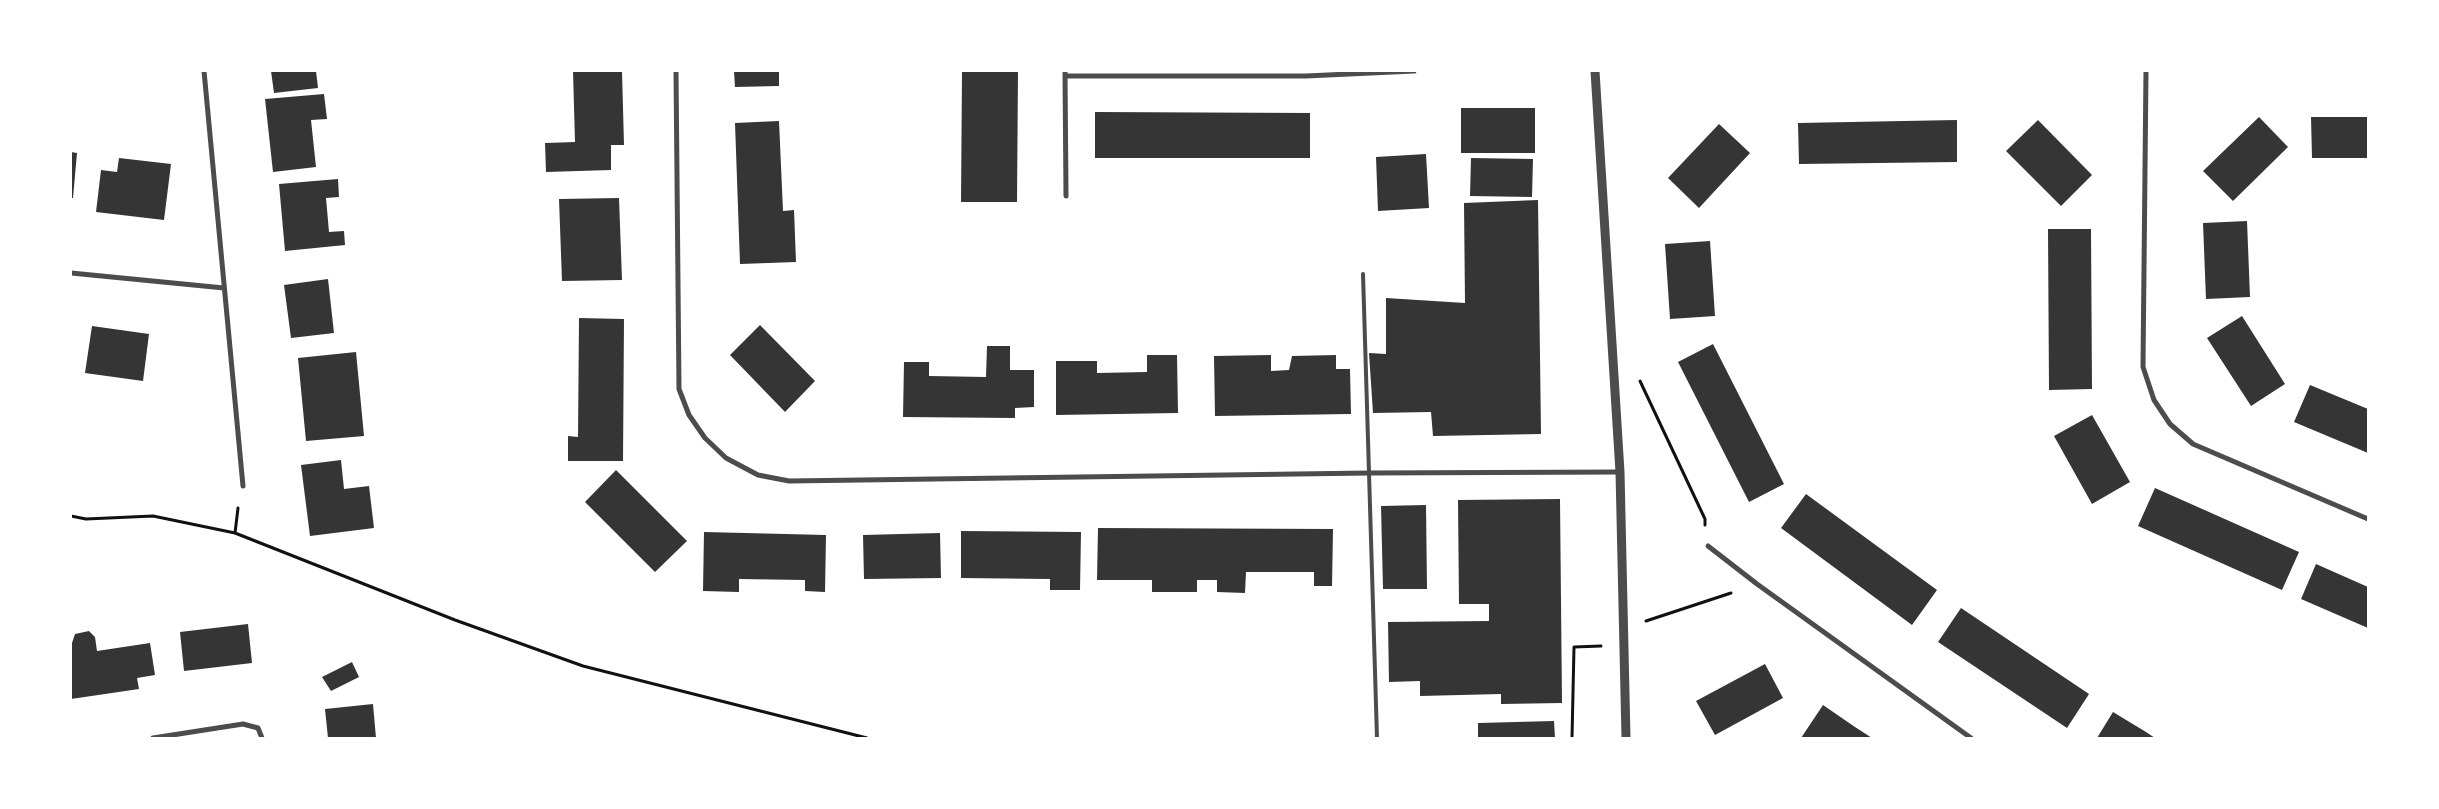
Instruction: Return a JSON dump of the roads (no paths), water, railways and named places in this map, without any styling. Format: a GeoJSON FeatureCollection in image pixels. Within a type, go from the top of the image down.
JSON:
{"type":"FeatureCollection","features":[{"type":"Feature","properties":{"kind":"street"},"geometry":{"type":"LineString","coordinates":[[204,71],[243,486]]}},
{"type":"Feature","properties":{"kind":"street"},"geometry":{"type":"LineString","coordinates":[[676,71],[679,389],[689,415],[705,438],[726,458],[758,475],[789,481],[1369,473],[1620,472]]}},
{"type":"Feature","properties":{"kind":"street"},"geometry":{"type":"LineString","coordinates":[[1066,196],[1065,74],[1306,76],[1414,71]]}},
{"type":"Feature","properties":{"kind":"street"},"geometry":{"type":"LineString","coordinates":[[1595,71],[1620,472],[1626,738]]}},
{"type":"Feature","properties":{"kind":"street"},"geometry":{"type":"LineString","coordinates":[[2146,71],[2143,366],[2154,400],[2170,424],[2194,444],[2368,519]]}},
{"type":"Feature","properties":{"kind":"street"},"geometry":{"type":"LineString","coordinates":[[71,273],[224,288]]}},
{"type":"Feature","properties":{"kind":"street"},"geometry":{"type":"LineString","coordinates":[[1708,546],[1757,584],[1971,738]]}},
{"type":"Feature","properties":{"kind":"street"},"geometry":{"type":"LineString","coordinates":[[153,738],[243,724],[258,728],[262,738]]}},
{"type":"Feature","properties":{"kind":"lane"},"geometry":{"type":"LineString","coordinates":[[1363,274],[1377,738]]}}]}
